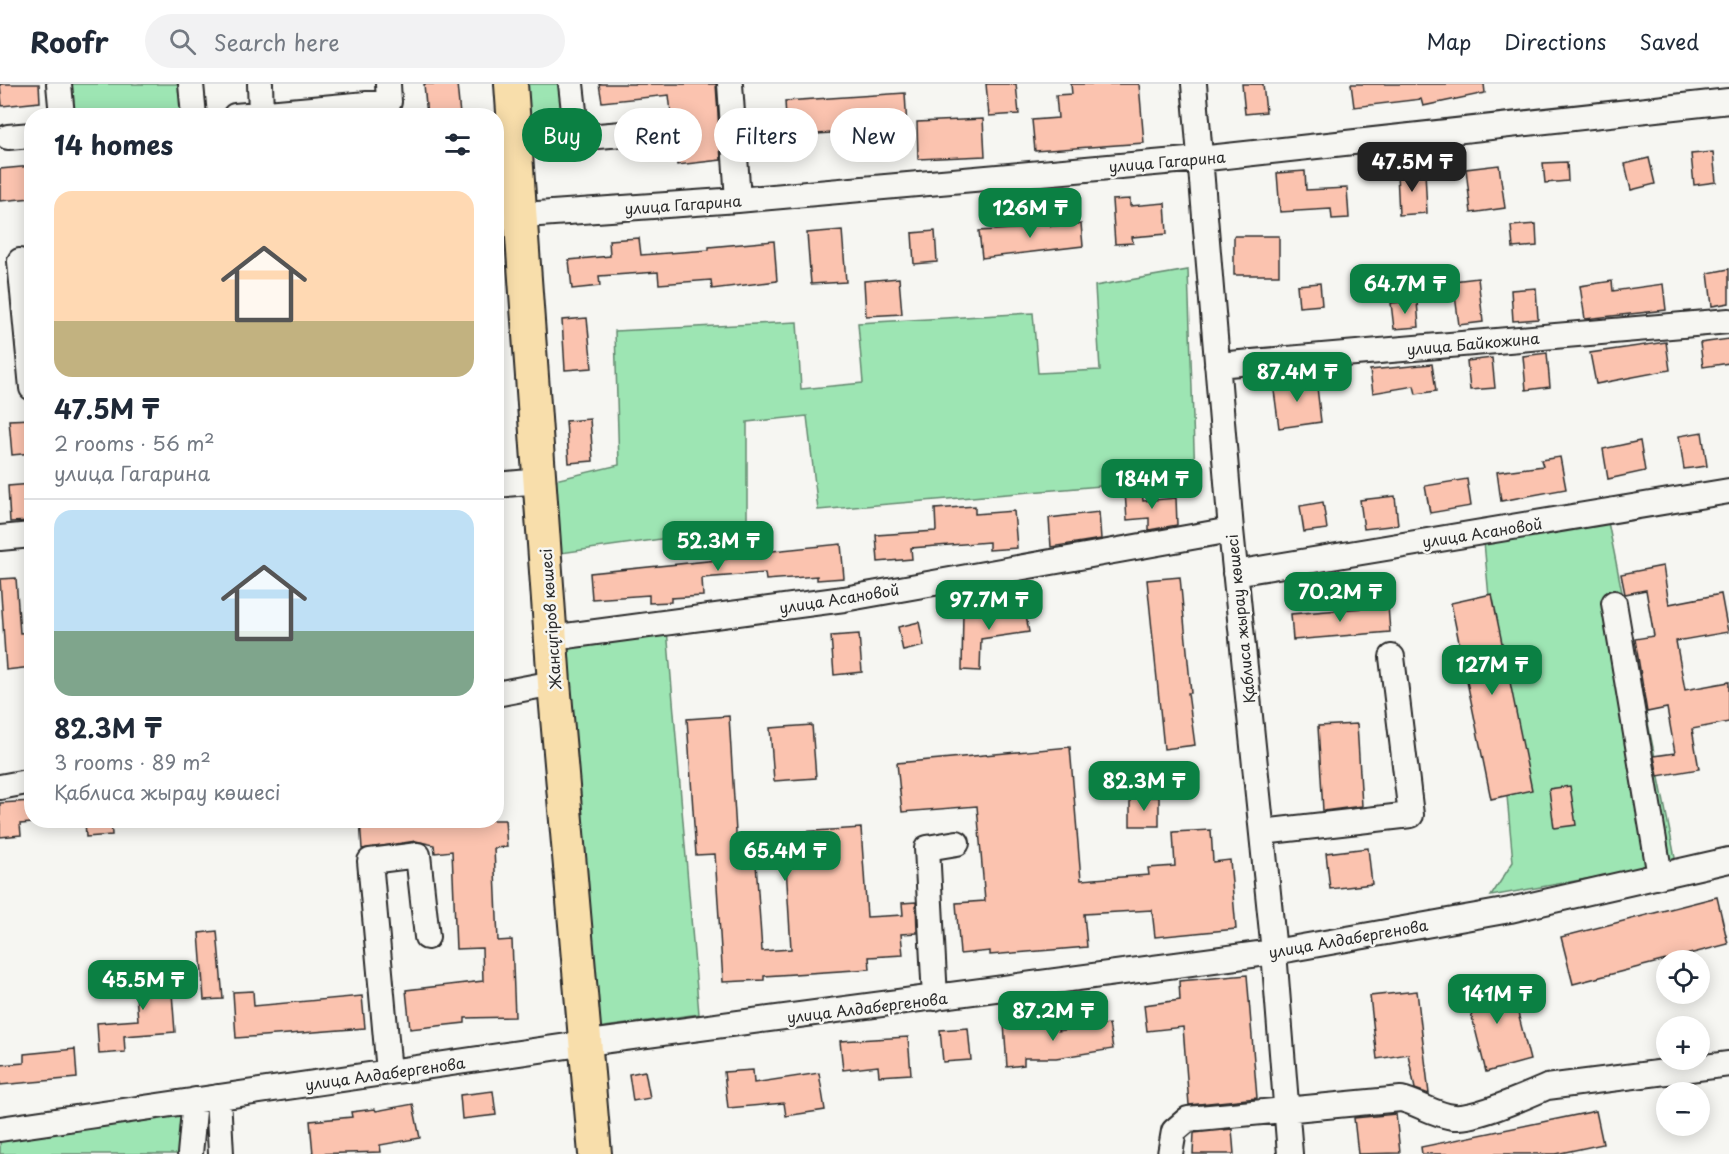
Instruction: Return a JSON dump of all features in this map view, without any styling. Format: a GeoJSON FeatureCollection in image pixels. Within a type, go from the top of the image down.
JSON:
{"type":"FeatureCollection","features":[{"type":"Feature","properties":{"kind":"main road","name":"Жансүгіров көшесі"},"geometry":{"type":"LineString","coordinates":[[511,84],[515,143],[508,216],[540,481],[554,683],[588,1043],[596,1154]]}},
{"type":"Feature","properties":{"kind":"street"},"geometry":{"type":"LineString","coordinates":[[59,84],[61,108]]}},
{"type":"Feature","properties":{"kind":"street"},"geometry":{"type":"LineString","coordinates":[[191,84],[193,108]]}},
{"type":"Feature","properties":{"kind":"street"},"geometry":{"type":"LineString","coordinates":[[260,84],[261,108]]}},
{"type":"Feature","properties":{"kind":"street"},"geometry":{"type":"LineString","coordinates":[[312,108],[389,102],[388,84]]}},
{"type":"Feature","properties":{"kind":"street"},"geometry":{"type":"LineString","coordinates":[[571,84],[574,108]]}},
{"type":"Feature","properties":{"kind":"street"},"geometry":{"type":"LineString","coordinates":[[730,84],[738,200]]}},
{"type":"Feature","properties":{"kind":"street","name":"Қаблиса жырау көшесі"},"geometry":{"type":"LineString","coordinates":[[1194,84],[1231,530],[1274,952],[1290,1154]]}},
{"type":"Feature","properties":{"kind":"street","name":"улица Гагарина"},"geometry":{"type":"LineString","coordinates":[[508,216],[738,200],[1199,159],[1729,101]]}},
{"type":"Feature","properties":{"kind":"street"},"geometry":{"type":"LineString","coordinates":[[515,143],[522,142]]}},
{"type":"Feature","properties":{"kind":"street"},"geometry":{"type":"LineString","coordinates":[[17,261],[24,320]]}},
{"type":"Feature","properties":{"kind":"street","name":"улица Байкожина"},"geometry":{"type":"LineString","coordinates":[[1217,365],[1729,321]]}},
{"type":"Feature","properties":{"kind":"street"},"geometry":{"type":"LineString","coordinates":[[504,484],[540,481]]}},
{"type":"Feature","properties":{"kind":"street","name":"улица Асановой"},"geometry":{"type":"LineString","coordinates":[[1235,573],[1729,491]]}},
{"type":"Feature","properties":{"kind":"street","name":"улица Асановой"},"geometry":{"type":"LineString","coordinates":[[551,638],[844,599],[1231,530]]}},
{"type":"Feature","properties":{"kind":"street"},"geometry":{"type":"LineString","coordinates":[[0,538],[24,536]]}},
{"type":"Feature","properties":{"kind":"street"},"geometry":{"type":"LineString","coordinates":[[1614,603],[1660,876]]}},
{"type":"Feature","properties":{"kind":"street"},"geometry":{"type":"LineString","coordinates":[[1262,832],[1411,815],[1392,657]]}},
{"type":"Feature","properties":{"kind":"street"},"geometry":{"type":"LineString","coordinates":[[504,692],[554,683]]}},
{"type":"Feature","properties":{"kind":"street"},"geometry":{"type":"LineString","coordinates":[[0,787],[24,783]]}},
{"type":"Feature","properties":{"kind":"street"},"geometry":{"type":"LineString","coordinates":[[935,998],[927,848],[957,843]]}},
{"type":"Feature","properties":{"kind":"street"},"geometry":{"type":"LineString","coordinates":[[388,1072],[370,861],[418,855],[427,937]]}},
{"type":"Feature","properties":{"kind":"street","name":"улица Алдабергенова"},"geometry":{"type":"LineString","coordinates":[[0,1129],[588,1043],[1274,952],[1510,910],[1729,860]]}},
{"type":"Feature","properties":{"kind":"street"},"geometry":{"type":"LineString","coordinates":[[1170,1154],[1174,1131],[1188,1119],[1286,1112],[1401,1099],[1413,1102],[1431,1112],[1456,1117],[1519,1099],[1547,1087],[1729,1064]]}},
{"type":"Feature","properties":{"kind":"street"},"geometry":{"type":"LineString","coordinates":[[218,1097],[221,1154]]}},
{"type":"Feature","properties":{"kind":"street"},"geometry":{"type":"LineString","coordinates":[[190,1154],[195,1100]]}},
{"type":"Feature","properties":{"kind":"green space"},"geometry":{"type":"Polygon","coordinates":[[[67,84],[183,84],[185,108],[69,108],[67,84]]]}},
{"type":"Feature","properties":{"kind":"green space"},"geometry":{"type":"Polygon","coordinates":[[[519,84],[563,84],[565,108],[522,108],[522,135],[519,84]]]}},
{"type":"Feature","properties":{"kind":"green space"},"geometry":{"type":"Polygon","coordinates":[[[1188,270],[1195,478],[818,510],[807,416],[747,422],[747,527],[561,553],[555,480],[619,465],[615,331],[797,322],[801,389],[863,383],[858,323],[1033,313],[1038,373],[1100,370],[1095,286],[1188,270]]]}},
{"type":"Feature","properties":{"kind":"green space"},"geometry":{"type":"Polygon","coordinates":[[[1608,522],[1676,863],[1491,896],[1513,862],[1484,542],[1608,522]]]}},
{"type":"Feature","properties":{"kind":"green space"},"geometry":{"type":"Polygon","coordinates":[[[667,629],[699,1014],[597,1028],[563,646],[667,629]]]}},
{"type":"Feature","properties":{"kind":"green space"},"geometry":{"type":"Polygon","coordinates":[[[185,1115],[181,1154],[0,1154],[0,1141],[185,1115]]]}},
{"type":"Feature","properties":{"kind":"building"},"geometry":{"type":"Polygon","coordinates":[[[0,84],[39,84],[40,102],[2,106],[0,84]]]}},
{"type":"Feature","properties":{"kind":"building"},"geometry":{"type":"Polygon","coordinates":[[[424,84],[457,84],[459,108],[426,108],[424,84]]]}},
{"type":"Feature","properties":{"kind":"building"},"geometry":{"type":"Polygon","coordinates":[[[599,84],[716,84],[718,108],[714,108],[714,161],[677,165],[677,162],[702,162],[702,108],[670,108],[669,95],[602,102],[599,84]]]}},
{"type":"Feature","properties":{"kind":"building"},"geometry":{"type":"Polygon","coordinates":[[[986,84],[1016,84],[1019,114],[989,116],[986,84]]]}},
{"type":"Feature","properties":{"kind":"building"},"geometry":{"type":"Polygon","coordinates":[[[1071,84],[1139,84],[1144,143],[1035,151],[1032,120],[1058,118],[1056,95],[1072,94],[1071,84]]]}},
{"type":"Feature","properties":{"kind":"building"},"geometry":{"type":"Polygon","coordinates":[[[1242,84],[1263,84],[1266,112],[1245,114],[1242,84]]]}},
{"type":"Feature","properties":{"kind":"building"},"geometry":{"type":"Polygon","coordinates":[[[1351,84],[1484,84],[1485,93],[1423,106],[1421,99],[1354,107],[1351,84]]]}},
{"type":"Feature","properties":{"kind":"building"},"geometry":{"type":"Polygon","coordinates":[[[905,93],[906,108],[830,108],[830,133],[818,134],[818,108],[785,108],[785,101],[905,93]]]}},
{"type":"Feature","properties":{"kind":"building"},"geometry":{"type":"Polygon","coordinates":[[[983,119],[985,156],[918,159],[917,122],[983,119]]]}},
{"type":"Feature","properties":{"kind":"building"},"geometry":{"type":"Polygon","coordinates":[[[1713,152],[1716,182],[1694,185],[1691,154],[1713,152]]]}},
{"type":"Feature","properties":{"kind":"building"},"geometry":{"type":"Polygon","coordinates":[[[1649,158],[1655,184],[1631,190],[1625,164],[1649,158]]]}},
{"type":"Feature","properties":{"kind":"building"},"geometry":{"type":"Polygon","coordinates":[[[1567,162],[1568,181],[1545,183],[1543,163],[1567,162]]]}},
{"type":"Feature","properties":{"kind":"building"},"geometry":{"type":"Polygon","coordinates":[[[1499,165],[1505,208],[1471,213],[1466,169],[1499,165]]]}},
{"type":"Feature","properties":{"kind":"building"},"geometry":{"type":"Polygon","coordinates":[[[24,167],[24,199],[0,201],[0,169],[24,167]]]}},
{"type":"Feature","properties":{"kind":"building"},"geometry":{"type":"Polygon","coordinates":[[[1305,171],[1306,190],[1347,188],[1349,218],[1332,219],[1331,209],[1280,212],[1277,173],[1305,171]]]}},
{"type":"Feature","properties":{"kind":"building"},"geometry":{"type":"Polygon","coordinates":[[[1425,171],[1427,213],[1399,215],[1397,173],[1425,171]]]}},
{"type":"Feature","properties":{"kind":"building"},"geometry":{"type":"Polygon","coordinates":[[[1130,199],[1130,206],[1165,203],[1167,234],[1132,237],[1133,243],[1115,244],[1112,200],[1130,199]]]}},
{"type":"Feature","properties":{"kind":"building"},"geometry":{"type":"Polygon","coordinates":[[[1051,223],[1051,226],[1081,224],[1083,246],[982,258],[979,231],[1028,228],[1028,224],[1051,223]]]}},
{"type":"Feature","properties":{"kind":"building"},"geometry":{"type":"Polygon","coordinates":[[[1536,224],[1537,246],[1513,248],[1511,226],[1536,224]]]}},
{"type":"Feature","properties":{"kind":"building"},"geometry":{"type":"Polygon","coordinates":[[[842,230],[846,282],[811,284],[807,233],[842,230]]]}},
{"type":"Feature","properties":{"kind":"building"},"geometry":{"type":"Polygon","coordinates":[[[935,231],[937,262],[914,264],[912,233],[935,231]]]}},
{"type":"Feature","properties":{"kind":"building"},"geometry":{"type":"Polygon","coordinates":[[[1234,236],[1279,236],[1279,275],[1234,275],[1234,236]]]}},
{"type":"Feature","properties":{"kind":"building"},"geometry":{"type":"Polygon","coordinates":[[[639,238],[641,255],[709,250],[709,247],[774,241],[777,281],[712,289],[711,280],[659,284],[658,272],[599,276],[600,286],[572,289],[569,260],[610,256],[609,240],[639,238]]]}},
{"type":"Feature","properties":{"kind":"building"},"geometry":{"type":"Polygon","coordinates":[[[1729,269],[1729,303],[1712,306],[1708,273],[1729,269]]]}},
{"type":"Feature","properties":{"kind":"building"},"geometry":{"type":"Polygon","coordinates":[[[899,278],[902,314],[866,316],[864,281],[899,278]]]}},
{"type":"Feature","properties":{"kind":"building"},"geometry":{"type":"Polygon","coordinates":[[[1478,278],[1483,322],[1459,325],[1453,281],[1478,278]]]}},
{"type":"Feature","properties":{"kind":"building"},"geometry":{"type":"Polygon","coordinates":[[[1612,281],[1613,291],[1663,284],[1666,310],[1585,319],[1580,286],[1612,281]]]}},
{"type":"Feature","properties":{"kind":"building"},"geometry":{"type":"Polygon","coordinates":[[[1320,283],[1322,305],[1299,307],[1297,285],[1320,283]]]}},
{"type":"Feature","properties":{"kind":"building"},"geometry":{"type":"Polygon","coordinates":[[[1536,288],[1538,319],[1513,321],[1511,290],[1536,288]]]}},
{"type":"Feature","properties":{"kind":"building"},"geometry":{"type":"Polygon","coordinates":[[[1417,301],[1419,327],[1394,329],[1391,303],[1417,301]]]}},
{"type":"Feature","properties":{"kind":"building"},"geometry":{"type":"Polygon","coordinates":[[[587,318],[592,368],[565,370],[562,320],[587,318]]]}},
{"type":"Feature","properties":{"kind":"building"},"geometry":{"type":"Polygon","coordinates":[[[1729,339],[1729,363],[1703,367],[1700,343],[1729,339]]]}},
{"type":"Feature","properties":{"kind":"building"},"geometry":{"type":"Polygon","coordinates":[[[1666,342],[1670,370],[1596,384],[1590,353],[1666,342]]]}},
{"type":"Feature","properties":{"kind":"building"},"geometry":{"type":"Polygon","coordinates":[[[1547,353],[1550,387],[1526,390],[1523,356],[1547,353]]]}},
{"type":"Feature","properties":{"kind":"building"},"geometry":{"type":"Polygon","coordinates":[[[1492,358],[1495,388],[1470,390],[1467,361],[1492,358]]]}},
{"type":"Feature","properties":{"kind":"building"},"geometry":{"type":"Polygon","coordinates":[[[1432,364],[1436,391],[1416,394],[1414,386],[1373,393],[1370,370],[1432,364]]]}},
{"type":"Feature","properties":{"kind":"building"},"geometry":{"type":"Polygon","coordinates":[[[1316,378],[1321,422],[1279,428],[1273,383],[1316,378]]]}},
{"type":"Feature","properties":{"kind":"building"},"geometry":{"type":"Polygon","coordinates":[[[24,419],[24,454],[12,455],[9,420],[24,419]]]}},
{"type":"Feature","properties":{"kind":"building"},"geometry":{"type":"Polygon","coordinates":[[[590,419],[593,461],[569,463],[566,421],[590,419]]]}},
{"type":"Feature","properties":{"kind":"building"},"geometry":{"type":"Polygon","coordinates":[[[1702,432],[1707,466],[1684,469],[1679,436],[1702,432]]]}},
{"type":"Feature","properties":{"kind":"building"},"geometry":{"type":"Polygon","coordinates":[[[1640,441],[1645,471],[1608,479],[1603,449],[1640,441]]]}},
{"type":"Feature","properties":{"kind":"building"},"geometry":{"type":"Polygon","coordinates":[[[1560,457],[1566,489],[1501,501],[1497,472],[1543,466],[1541,460],[1560,457]]]}},
{"type":"Feature","properties":{"kind":"building"},"geometry":{"type":"Polygon","coordinates":[[[1467,479],[1471,506],[1430,513],[1425,486],[1467,479]]]}},
{"type":"Feature","properties":{"kind":"building"},"geometry":{"type":"Polygon","coordinates":[[[24,485],[24,521],[10,522],[8,486],[24,485]]]}},
{"type":"Feature","properties":{"kind":"building"},"geometry":{"type":"Polygon","coordinates":[[[1142,491],[1143,501],[1176,498],[1177,525],[1149,530],[1149,518],[1127,520],[1125,492],[1142,491]]]}},
{"type":"Feature","properties":{"kind":"building"},"geometry":{"type":"Polygon","coordinates":[[[1395,496],[1398,525],[1364,529],[1360,500],[1395,496]]]}},
{"type":"Feature","properties":{"kind":"building"},"geometry":{"type":"Polygon","coordinates":[[[1323,502],[1327,529],[1304,532],[1300,506],[1323,502]]]}},
{"type":"Feature","properties":{"kind":"building"},"geometry":{"type":"Polygon","coordinates":[[[975,506],[975,514],[1014,511],[1017,548],[989,550],[989,542],[911,548],[912,559],[878,562],[876,535],[936,531],[935,509],[975,506]]]}},
{"type":"Feature","properties":{"kind":"building"},"geometry":{"type":"Polygon","coordinates":[[[1099,512],[1101,539],[1051,547],[1049,518],[1099,512]]]}},
{"type":"Feature","properties":{"kind":"building"},"geometry":{"type":"Polygon","coordinates":[[[752,544],[753,553],[841,544],[844,578],[817,580],[817,576],[766,580],[765,573],[702,578],[703,596],[671,598],[671,602],[649,603],[649,595],[592,599],[590,573],[727,559],[727,546],[752,544]]]}},
{"type":"Feature","properties":{"kind":"building"},"geometry":{"type":"Polygon","coordinates":[[[1663,566],[1669,604],[1721,594],[1728,632],[1676,641],[1685,690],[1729,682],[1729,722],[1692,729],[1699,769],[1658,776],[1654,756],[1675,753],[1667,708],[1647,712],[1635,639],[1654,636],[1646,590],[1625,594],[1621,574],[1663,566]]]}},
{"type":"Feature","properties":{"kind":"building"},"geometry":{"type":"Polygon","coordinates":[[[1180,577],[1191,693],[1188,693],[1195,745],[1164,749],[1147,580],[1180,577]]]}},
{"type":"Feature","properties":{"kind":"building"},"geometry":{"type":"Polygon","coordinates":[[[16,578],[20,633],[24,633],[24,668],[6,670],[0,579],[16,578]]]}},
{"type":"Feature","properties":{"kind":"building"},"geometry":{"type":"Polygon","coordinates":[[[1492,594],[1532,790],[1491,799],[1451,603],[1492,594]]]}},
{"type":"Feature","properties":{"kind":"building"},"geometry":{"type":"Polygon","coordinates":[[[1024,605],[1029,632],[981,639],[980,671],[962,670],[963,611],[987,611],[1024,605]]]}},
{"type":"Feature","properties":{"kind":"building"},"geometry":{"type":"Polygon","coordinates":[[[1388,606],[1390,632],[1293,640],[1291,614],[1388,606]]]}},
{"type":"Feature","properties":{"kind":"building"},"geometry":{"type":"Polygon","coordinates":[[[919,622],[924,646],[903,651],[898,627],[919,622]]]}},
{"type":"Feature","properties":{"kind":"building"},"geometry":{"type":"Polygon","coordinates":[[[859,634],[862,672],[834,675],[831,636],[859,634]]]}},
{"type":"Feature","properties":{"kind":"building"},"geometry":{"type":"Polygon","coordinates":[[[729,716],[737,849],[755,848],[762,951],[791,949],[784,833],[861,828],[867,917],[903,915],[902,903],[916,902],[917,933],[901,934],[903,955],[869,957],[870,969],[764,976],[764,980],[723,982],[715,854],[696,855],[687,719],[729,716]]]}},
{"type":"Feature","properties":{"kind":"building"},"geometry":{"type":"Polygon","coordinates":[[[1357,724],[1362,806],[1323,811],[1318,726],[1357,724]]]}},
{"type":"Feature","properties":{"kind":"building"},"geometry":{"type":"Polygon","coordinates":[[[812,725],[816,778],[774,781],[770,728],[812,725]]]}},
{"type":"Feature","properties":{"kind":"building"},"geometry":{"type":"Polygon","coordinates":[[[1070,747],[1081,880],[1149,875],[1148,868],[1175,866],[1173,832],[1211,830],[1213,862],[1230,860],[1236,929],[1155,937],[1152,910],[1084,914],[1087,947],[990,955],[990,951],[960,954],[956,903],[985,901],[977,806],[902,812],[897,763],[1070,747]]]}},
{"type":"Feature","properties":{"kind":"building"},"geometry":{"type":"Polygon","coordinates":[[[1570,786],[1576,825],[1554,828],[1549,789],[1570,786]]]}},
{"type":"Feature","properties":{"kind":"building"},"geometry":{"type":"Polygon","coordinates":[[[1130,797],[1159,797],[1159,826],[1130,826],[1130,797]]]}},
{"type":"Feature","properties":{"kind":"building"},"geometry":{"type":"Polygon","coordinates":[[[24,802],[24,824],[20,824],[21,835],[0,837],[0,803],[24,802]]]}},
{"type":"Feature","properties":{"kind":"building"},"geometry":{"type":"Polygon","coordinates":[[[505,820],[507,847],[494,848],[498,941],[512,940],[515,1017],[465,1018],[465,1023],[410,1029],[406,990],[483,981],[482,948],[456,949],[452,851],[435,853],[434,845],[416,841],[362,849],[361,828],[504,828],[505,820]]]}},
{"type":"Feature","properties":{"kind":"building"},"geometry":{"type":"Polygon","coordinates":[[[85,828],[112,828],[112,835],[86,837],[85,828]]]}},
{"type":"Feature","properties":{"kind":"building"},"geometry":{"type":"Polygon","coordinates":[[[1368,848],[1372,884],[1330,889],[1326,853],[1368,848]]]}},
{"type":"Feature","properties":{"kind":"building"},"geometry":{"type":"Polygon","coordinates":[[[1717,897],[1728,944],[1705,950],[1656,950],[1656,963],[1573,984],[1561,937],[1717,897]]]}},
{"type":"Feature","properties":{"kind":"building"},"geometry":{"type":"Polygon","coordinates":[[[217,931],[223,999],[204,1000],[199,933],[217,931]]]}},
{"type":"Feature","properties":{"kind":"building"},"geometry":{"type":"Polygon","coordinates":[[[170,967],[175,1032],[124,1036],[125,1052],[99,1054],[97,1023],[138,1020],[134,970],[170,967]]]}},
{"type":"Feature","properties":{"kind":"building"},"geometry":{"type":"Polygon","coordinates":[[[1247,975],[1257,1098],[1189,1105],[1183,1027],[1147,1031],[1144,1005],[1180,1000],[1179,981],[1247,975]]]}},
{"type":"Feature","properties":{"kind":"building"},"geometry":{"type":"Polygon","coordinates":[[[1509,978],[1530,1060],[1486,1072],[1465,989],[1509,978]]]}},
{"type":"Feature","properties":{"kind":"building"},"geometry":{"type":"Polygon","coordinates":[[[253,991],[254,1006],[362,996],[365,1028],[236,1038],[233,992],[253,991]]]}},
{"type":"Feature","properties":{"kind":"building"},"geometry":{"type":"Polygon","coordinates":[[[1417,991],[1429,1094],[1415,1089],[1408,1054],[1377,1059],[1370,996],[1417,991]]]}},
{"type":"Feature","properties":{"kind":"building"},"geometry":{"type":"Polygon","coordinates":[[[1022,1022],[1022,1025],[1058,1024],[1058,1031],[1109,1024],[1113,1049],[1056,1058],[1024,1058],[1024,1065],[1007,1067],[1004,1023],[1022,1022]]]}},
{"type":"Feature","properties":{"kind":"building"},"geometry":{"type":"Polygon","coordinates":[[[968,1028],[971,1060],[943,1062],[940,1030],[968,1028]]]}},
{"type":"Feature","properties":{"kind":"building"},"geometry":{"type":"Polygon","coordinates":[[[908,1037],[911,1074],[879,1076],[878,1066],[843,1070],[840,1041],[908,1037]]]}},
{"type":"Feature","properties":{"kind":"building"},"geometry":{"type":"Polygon","coordinates":[[[75,1049],[77,1078],[0,1085],[0,1065],[24,1063],[24,1054],[75,1049]]]}},
{"type":"Feature","properties":{"kind":"building"},"geometry":{"type":"Polygon","coordinates":[[[753,1070],[754,1083],[819,1073],[825,1110],[786,1116],[784,1103],[728,1108],[724,1072],[753,1070]]]}},
{"type":"Feature","properties":{"kind":"building"},"geometry":{"type":"Polygon","coordinates":[[[645,1071],[650,1098],[633,1101],[629,1074],[645,1071]]]}},
{"type":"Feature","properties":{"kind":"building"},"geometry":{"type":"Polygon","coordinates":[[[493,1091],[496,1115],[462,1119],[460,1095],[493,1091]]]}},
{"type":"Feature","properties":{"kind":"building"},"geometry":{"type":"Polygon","coordinates":[[[413,1104],[420,1138],[380,1145],[381,1152],[313,1154],[310,1121],[352,1117],[351,1112],[375,1109],[376,1111],[413,1104]]]}},
{"type":"Feature","properties":{"kind":"building"},"geometry":{"type":"Polygon","coordinates":[[[1596,1111],[1603,1144],[1556,1154],[1422,1154],[1421,1147],[1596,1111]]]}},
{"type":"Feature","properties":{"kind":"building"},"geometry":{"type":"Polygon","coordinates":[[[1396,1114],[1400,1153],[1358,1154],[1354,1118],[1396,1114]]]}},
{"type":"Feature","properties":{"kind":"building"},"geometry":{"type":"Polygon","coordinates":[[[1232,1129],[1234,1154],[1193,1154],[1194,1133],[1232,1129]]]}}]}
